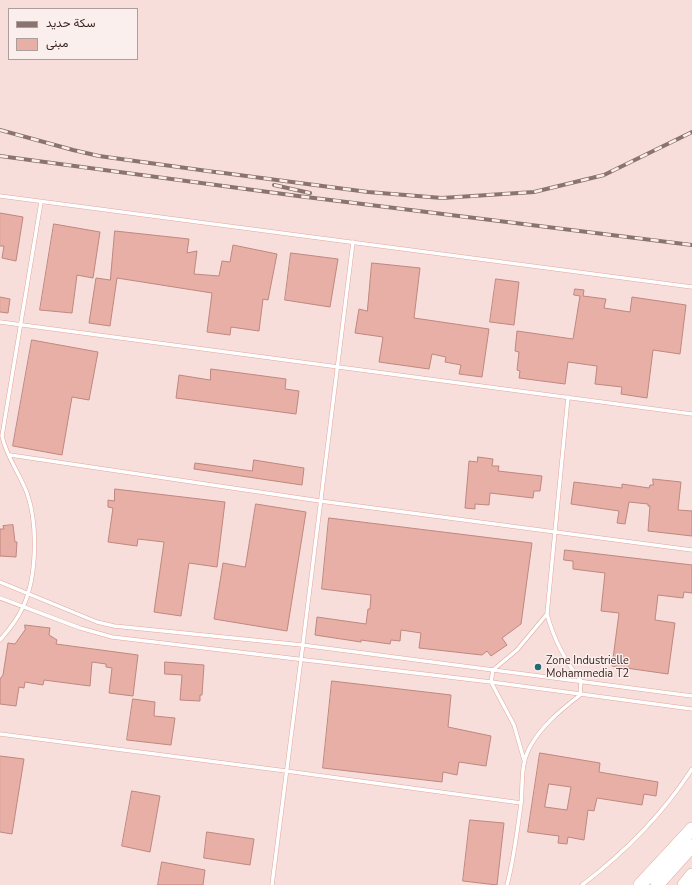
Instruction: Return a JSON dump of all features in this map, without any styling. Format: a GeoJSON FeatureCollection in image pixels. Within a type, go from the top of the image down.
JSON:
{"type":"FeatureCollection","features":[{"type":"Feature","properties":{"kind":"highway"},"geometry":{"type":"LineString","coordinates":[[640,885],[692,829]]}},
{"type":"Feature","properties":{"kind":"highway"},"geometry":{"type":"LineString","coordinates":[[657,885],[692,846]]}},
{"type":"Feature","properties":{"kind":"highway"},"geometry":{"type":"LineString","coordinates":[[684,885],[692,875]]}},
{"type":"Feature","properties":{"kind":"lane"},"geometry":{"type":"LineString","coordinates":[[0,196],[692,287]]}},
{"type":"Feature","properties":{"kind":"lane"},"geometry":{"type":"LineString","coordinates":[[0,640],[24,606],[29,593],[33,560],[34,527],[32,510],[26,492],[3,442],[2,436],[40,202]]}},
{"type":"Feature","properties":{"kind":"lane"},"geometry":{"type":"LineString","coordinates":[[272,885],[353,242]]}},
{"type":"Feature","properties":{"kind":"lane"},"geometry":{"type":"LineString","coordinates":[[0,322],[20,326],[692,414]]}},
{"type":"Feature","properties":{"kind":"lane"},"geometry":{"type":"LineString","coordinates":[[507,885],[511,872],[521,804],[524,762],[529,748],[543,728],[580,695],[582,681],[559,648],[547,614],[568,397]]}},
{"type":"Feature","properties":{"kind":"lane"},"geometry":{"type":"LineString","coordinates":[[10,455],[320,501],[692,550]]}},
{"type":"Feature","properties":{"kind":"lane"},"geometry":{"type":"LineString","coordinates":[[0,582],[97,622],[114,626],[302,645],[692,696]]}},
{"type":"Feature","properties":{"kind":"lane"},"geometry":{"type":"LineString","coordinates":[[0,598],[80,628],[112,637],[491,682],[692,709]]}},
{"type":"Feature","properties":{"kind":"lane"},"geometry":{"type":"LineString","coordinates":[[524,762],[514,725],[491,682],[493,670],[517,650],[547,614]]}},
{"type":"Feature","properties":{"kind":"lane"},"geometry":{"type":"LineString","coordinates":[[0,734],[286,771],[521,804]]}},
{"type":"Feature","properties":{"kind":"lane"},"geometry":{"type":"LineString","coordinates":[[582,885],[619,854],[649,824],[692,769]]}},
{"type":"Feature","properties":{"kind":"building"},"geometry":{"type":"Polygon","coordinates":[[[0,213],[23,217],[16,261],[2,258],[4,246],[0,246],[0,213]]]}},
{"type":"Feature","properties":{"kind":"building"},"geometry":{"type":"Polygon","coordinates":[[[54,224],[100,232],[93,278],[77,275],[72,313],[40,310],[54,224]]]}},
{"type":"Feature","properties":{"kind":"building"},"geometry":{"type":"Polygon","coordinates":[[[115,231],[189,239],[187,253],[197,251],[194,274],[219,276],[222,261],[230,262],[233,245],[277,254],[268,300],[263,299],[259,331],[231,327],[230,335],[207,332],[212,293],[117,278],[110,326],[89,323],[96,278],[110,280],[115,231]]]}},
{"type":"Feature","properties":{"kind":"building"},"geometry":{"type":"Polygon","coordinates":[[[291,253],[338,259],[330,307],[285,300],[291,253]]]}},
{"type":"Feature","properties":{"kind":"building"},"geometry":{"type":"Polygon","coordinates":[[[372,263],[420,268],[414,318],[489,329],[482,377],[459,374],[461,365],[445,362],[446,357],[432,354],[429,369],[379,362],[383,337],[355,333],[359,309],[367,311],[372,263]]]}},
{"type":"Feature","properties":{"kind":"building"},"geometry":{"type":"Polygon","coordinates":[[[496,279],[519,282],[514,325],[490,322],[496,279]]]}},
{"type":"Feature","properties":{"kind":"building"},"geometry":{"type":"Polygon","coordinates":[[[575,289],[584,290],[583,296],[606,299],[604,308],[630,312],[632,297],[686,305],[680,354],[653,350],[647,398],[621,394],[622,387],[595,384],[597,366],[568,362],[565,384],[519,378],[520,371],[517,370],[519,352],[515,351],[517,331],[573,339],[580,296],[574,295],[575,289]]]}},
{"type":"Feature","properties":{"kind":"building"},"geometry":{"type":"Polygon","coordinates":[[[0,297],[10,299],[8,313],[0,312],[0,297]]]}},
{"type":"Feature","properties":{"kind":"building"},"geometry":{"type":"Polygon","coordinates":[[[32,340],[98,352],[89,400],[72,397],[62,455],[13,446],[32,340]]]}},
{"type":"Feature","properties":{"kind":"building"},"geometry":{"type":"Polygon","coordinates":[[[211,369],[286,379],[285,389],[299,391],[296,414],[176,398],[179,375],[210,380],[211,369]]]}},
{"type":"Feature","properties":{"kind":"building"},"geometry":{"type":"Polygon","coordinates":[[[478,457],[493,459],[492,466],[499,466],[498,471],[542,476],[540,491],[534,491],[533,498],[490,493],[489,505],[475,504],[475,509],[465,508],[469,461],[477,462],[478,457]]]}},
{"type":"Feature","properties":{"kind":"building"},"geometry":{"type":"Polygon","coordinates":[[[254,460],[304,468],[302,485],[194,469],[195,463],[252,471],[254,460]]]}},
{"type":"Feature","properties":{"kind":"building"},"geometry":{"type":"Polygon","coordinates":[[[653,479],[681,482],[678,510],[692,511],[692,536],[648,531],[650,506],[648,506],[648,504],[629,502],[625,524],[617,523],[619,511],[571,504],[574,482],[622,488],[622,484],[649,488],[650,485],[653,485],[653,479]]]}},
{"type":"Feature","properties":{"kind":"building"},"geometry":{"type":"Polygon","coordinates":[[[115,489],[225,502],[217,567],[189,563],[181,616],[154,612],[164,542],[138,539],[137,546],[108,542],[113,508],[108,507],[108,500],[114,501],[115,489]]]}},
{"type":"Feature","properties":{"kind":"building"},"geometry":{"type":"Polygon","coordinates":[[[256,504],[306,512],[287,631],[214,619],[223,563],[245,567],[256,504]]]}},
{"type":"Feature","properties":{"kind":"building"},"geometry":{"type":"Polygon","coordinates":[[[329,518],[532,543],[521,624],[502,638],[507,645],[491,656],[487,651],[482,655],[419,648],[421,633],[401,630],[400,641],[391,640],[390,644],[361,640],[361,642],[315,635],[317,617],[366,624],[368,609],[370,609],[371,595],[322,589],[329,518]]]}},
{"type":"Feature","properties":{"kind":"building"},"geometry":{"type":"Polygon","coordinates":[[[13,525],[15,542],[17,542],[16,557],[0,556],[0,529],[4,529],[3,526],[13,525]]]}},
{"type":"Feature","properties":{"kind":"building"},"geometry":{"type":"Polygon","coordinates":[[[565,550],[692,565],[692,593],[684,592],[683,598],[658,595],[655,620],[675,623],[668,674],[612,666],[619,613],[601,611],[605,573],[573,569],[573,561],[564,560],[565,550]]]}},
{"type":"Feature","properties":{"kind":"building"},"geometry":{"type":"Polygon","coordinates":[[[25,625],[50,628],[49,635],[57,640],[56,644],[138,655],[133,696],[109,693],[112,668],[106,667],[106,664],[92,662],[90,686],[44,680],[43,685],[25,682],[24,688],[19,687],[16,706],[0,704],[0,679],[3,675],[8,643],[15,644],[25,630],[25,625]]]}},
{"type":"Feature","properties":{"kind":"building"},"geometry":{"type":"Polygon","coordinates":[[[165,662],[204,665],[202,695],[200,695],[200,701],[180,700],[182,675],[165,674],[165,662]]]}},
{"type":"Feature","properties":{"kind":"building"},"geometry":{"type":"Polygon","coordinates":[[[332,681],[451,695],[448,727],[491,736],[486,766],[459,762],[457,775],[443,772],[442,782],[323,768],[332,681]]]}},
{"type":"Feature","properties":{"kind":"building"},"geometry":{"type":"Polygon","coordinates":[[[133,699],[155,702],[154,716],[175,718],[171,745],[127,740],[133,699]]]}},
{"type":"Feature","properties":{"kind":"building"},"geometry":{"type":"Polygon","coordinates":[[[540,753],[600,763],[599,772],[658,782],[656,796],[644,794],[642,805],[597,798],[594,811],[588,810],[584,840],[568,837],[567,844],[558,843],[559,836],[528,832],[540,753]],[[549,784],[545,807],[567,810],[571,787],[549,784]]]}},
{"type":"Feature","properties":{"kind":"building"},"geometry":{"type":"Polygon","coordinates":[[[0,756],[24,759],[12,834],[0,832],[0,756]]]}},
{"type":"Feature","properties":{"kind":"building"},"geometry":{"type":"Polygon","coordinates":[[[132,791],[160,796],[150,852],[122,846],[132,791]]]}},
{"type":"Feature","properties":{"kind":"building"},"geometry":{"type":"Polygon","coordinates":[[[470,820],[504,823],[497,885],[463,881],[470,820]]]}},
{"type":"Feature","properties":{"kind":"building"},"geometry":{"type":"Polygon","coordinates":[[[207,832],[254,839],[250,865],[204,858],[207,832]]]}},
{"type":"Feature","properties":{"kind":"building"},"geometry":{"type":"Polygon","coordinates":[[[162,862],[205,870],[203,885],[158,885],[162,862]]]}},
{"type":"Feature","properties":{"kind":"railway"},"geometry":{"type":"LineString","coordinates":[[0,130],[99,156],[222,173]]}},
{"type":"Feature","properties":{"kind":"railway"},"geometry":{"type":"LineString","coordinates":[[216,172],[368,192],[442,198],[534,192],[604,175],[692,132]]}},
{"type":"Feature","properties":{"kind":"railway"},"geometry":{"type":"LineString","coordinates":[[0,156],[298,196],[692,245]]}},
{"type":"Feature","properties":{"kind":"railway"},"geometry":{"type":"LineString","coordinates":[[274,185],[310,193]]}},
{"type":"Feature","properties":{"kind":"place","name":"Zone Industrielle Mohammedia T2"},"geometry":{"type":"Point","coordinates":[538,667]}}]}
